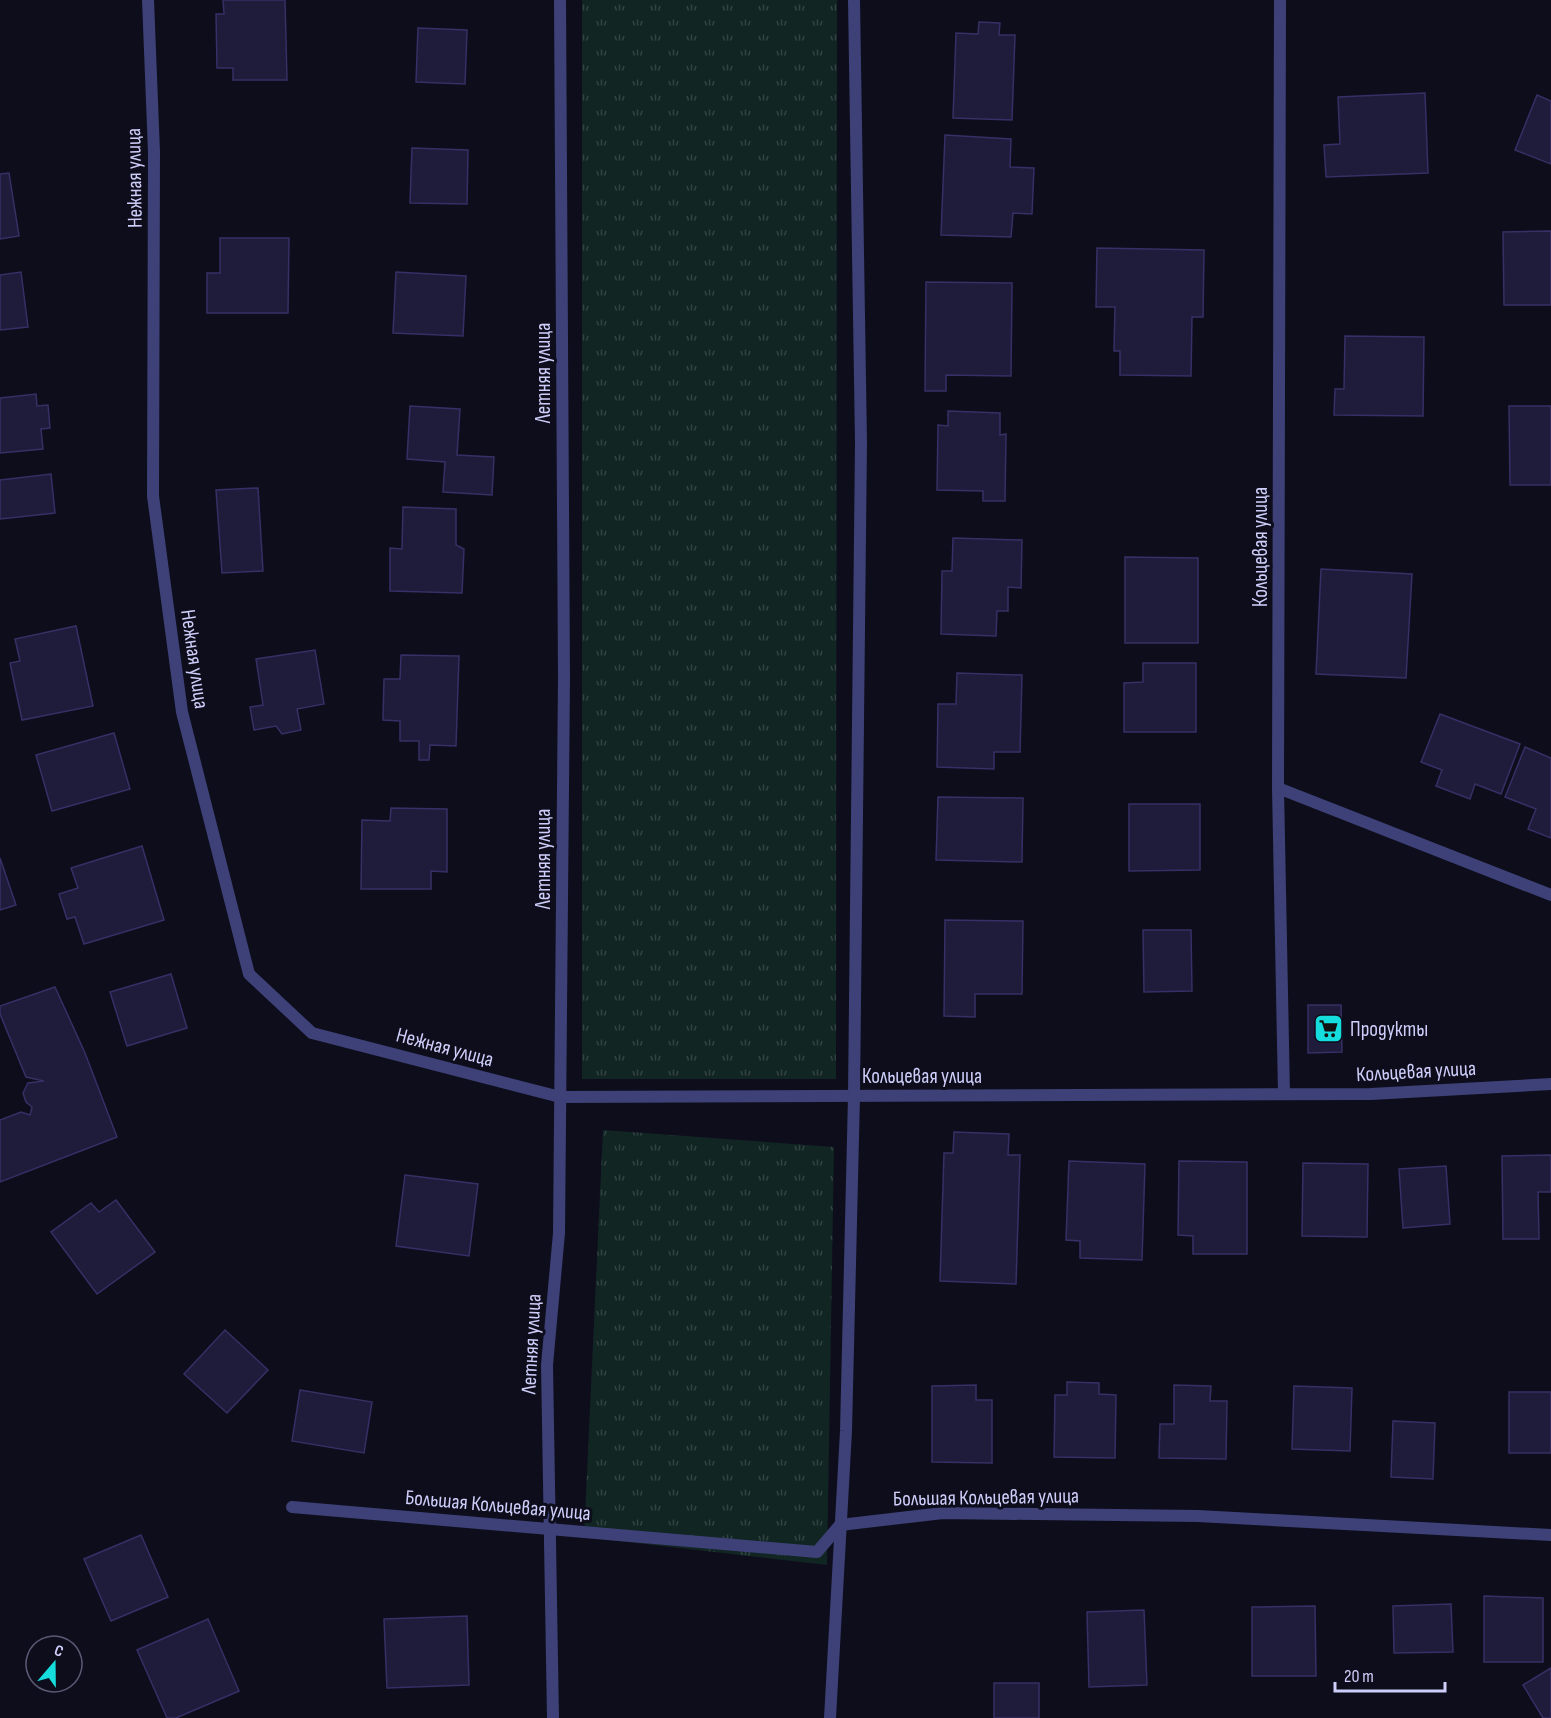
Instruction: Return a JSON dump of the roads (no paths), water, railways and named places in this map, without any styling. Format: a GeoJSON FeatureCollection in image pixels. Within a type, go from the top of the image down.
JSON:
{"type":"FeatureCollection","features":[{"type":"Feature","properties":{"kind":"street","name":"Нежная улица"},"geometry":{"type":"LineString","coordinates":[[148,0],[154,152],[153,496],[182,712],[249,974],[312,1033],[560,1097]]}},
{"type":"Feature","properties":{"kind":"street","name":"Летняя улица"},"geometry":{"type":"LineString","coordinates":[[553,1718],[547,1365],[559,1233],[564,677],[560,0]]}},
{"type":"Feature","properties":{"kind":"street"},"geometry":{"type":"LineString","coordinates":[[830,1718],[846,1431],[854,1096],[861,442],[854,0]]}},
{"type":"Feature","properties":{"kind":"street","name":"Кольцевая улица"},"geometry":{"type":"LineString","coordinates":[[1280,0],[1278,788],[1284,1094]]}},
{"type":"Feature","properties":{"kind":"street"},"geometry":{"type":"LineString","coordinates":[[1278,788],[1551,894]]}},
{"type":"Feature","properties":{"kind":"street","name":"Кольцевая улица"},"geometry":{"type":"LineString","coordinates":[[560,1097],[1371,1094],[1551,1084]]}},
{"type":"Feature","properties":{"kind":"street","name":"Большая Кольцевая улица"},"geometry":{"type":"LineString","coordinates":[[292,1507],[817,1552],[840,1525],[943,1513],[1152,1516],[1551,1535]]}},
{"type":"Feature","properties":{"kind":"place","name":"Продукты"},"geometry":{"type":"Point","coordinates":[1329,1029]}}]}
